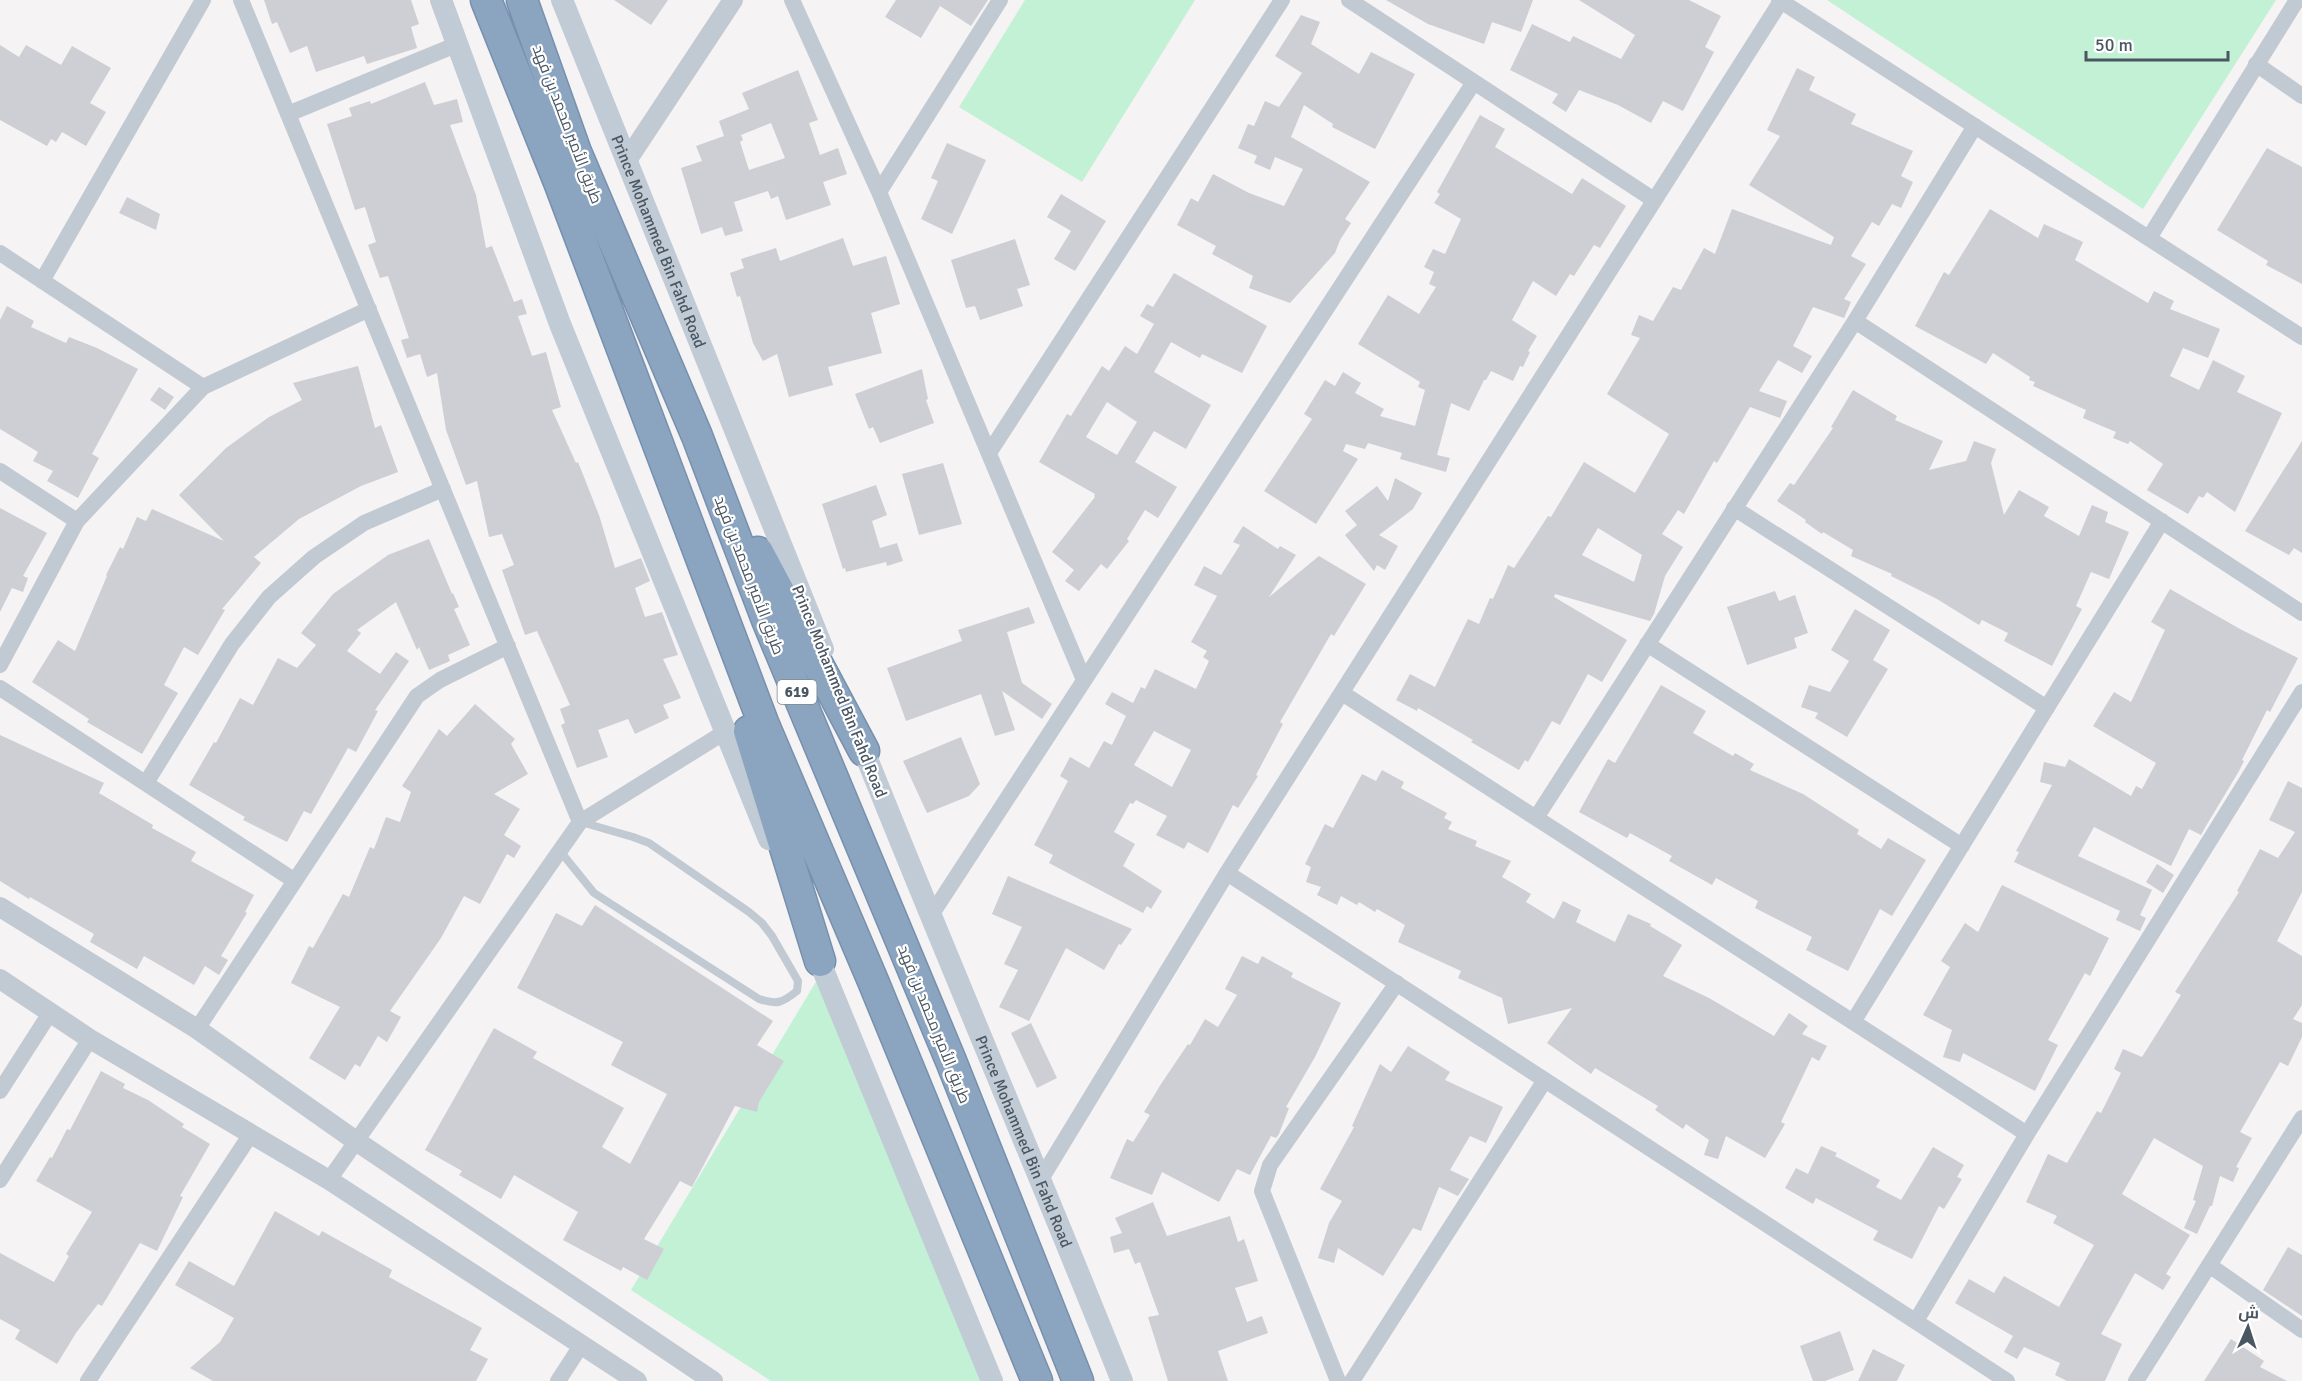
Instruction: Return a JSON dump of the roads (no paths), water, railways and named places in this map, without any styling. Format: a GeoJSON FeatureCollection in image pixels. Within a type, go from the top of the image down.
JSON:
{"type":"FeatureCollection","features":[{"type":"Feature","properties":{"kind":"highway","name":"طريق الأمير محمد بن فهد"},"geometry":{"type":"LineString","coordinates":[[486,0],[559,182],[764,725],[869,970],[1037,1381]]}},
{"type":"Feature","properties":{"kind":"highway","name":"طريق الأمير محمد بن فهد"},"geometry":{"type":"LineString","coordinates":[[522,0],[576,152],[697,436],[767,620],[951,1061],[1078,1381]]}},
{"type":"Feature","properties":{"kind":"highway"},"geometry":{"type":"LineString","coordinates":[[697,436],[864,751]]}},
{"type":"Feature","properties":{"kind":"highway"},"geometry":{"type":"LineString","coordinates":[[673,482],[819,961]]}},
{"type":"Feature","properties":{"kind":"main road"},"geometry":{"type":"LineString","coordinates":[[441,0],[560,324],[992,1381]]}},
{"type":"Feature","properties":{"kind":"main road","name":"Prince Mohammed Bin Fahd Road"},"geometry":{"type":"LineString","coordinates":[[562,0],[930,917],[1041,1179],[1122,1381]]}},
{"type":"Feature","properties":{"kind":"street"},"geometry":{"type":"LineString","coordinates":[[42,281],[202,0]]}},
{"type":"Feature","properties":{"kind":"street"},"geometry":{"type":"LineString","coordinates":[[241,0],[580,822]]}},
{"type":"Feature","properties":{"kind":"street"},"geometry":{"type":"LineString","coordinates":[[626,162],[733,0]]}},
{"type":"Feature","properties":{"kind":"street"},"geometry":{"type":"LineString","coordinates":[[792,0],[879,192],[1084,680]]}},
{"type":"Feature","properties":{"kind":"street"},"geometry":{"type":"LineString","coordinates":[[879,192],[1000,0]]}},
{"type":"Feature","properties":{"kind":"street"},"geometry":{"type":"LineString","coordinates":[[989,453],[1282,0]]}},
{"type":"Feature","properties":{"kind":"street"},"geometry":{"type":"LineString","coordinates":[[1349,0],[1654,201]]}},
{"type":"Feature","properties":{"kind":"street"},"geometry":{"type":"LineString","coordinates":[[2149,238],[2297,0]]}},
{"type":"Feature","properties":{"kind":"street"},"geometry":{"type":"LineString","coordinates":[[1041,1179],[1227,873],[1780,1],[2302,337]]}},
{"type":"Feature","properties":{"kind":"street"},"geometry":{"type":"LineString","coordinates":[[288,114],[458,44]]}},
{"type":"Feature","properties":{"kind":"street"},"geometry":{"type":"LineString","coordinates":[[2256,64],[2302,96]]}},
{"type":"Feature","properties":{"kind":"street"},"geometry":{"type":"LineString","coordinates":[[930,917],[1474,82]]}},
{"type":"Feature","properties":{"kind":"street"},"geometry":{"type":"LineString","coordinates":[[1536,818],[1855,321],[1976,126]]}},
{"type":"Feature","properties":{"kind":"street"},"geometry":{"type":"LineString","coordinates":[[0,253],[203,387]]}},
{"type":"Feature","properties":{"kind":"street"},"geometry":{"type":"LineString","coordinates":[[0,665],[77,522],[203,387],[369,309]]}},
{"type":"Feature","properties":{"kind":"street"},"geometry":{"type":"LineString","coordinates":[[1855,321],[2302,613]]}},
{"type":"Feature","properties":{"kind":"street"},"geometry":{"type":"LineString","coordinates":[[0,471],[77,522]]}},
{"type":"Feature","properties":{"kind":"street"},"geometry":{"type":"LineString","coordinates":[[146,783],[232,644],[269,597],[314,557],[364,523],[443,489]]}},
{"type":"Feature","properties":{"kind":"street"},"geometry":{"type":"LineString","coordinates":[[1734,508],[2047,708]]}},
{"type":"Feature","properties":{"kind":"street"},"geometry":{"type":"LineString","coordinates":[[1853,1022],[2162,521]]}},
{"type":"Feature","properties":{"kind":"street"},"geometry":{"type":"LineString","coordinates":[[1647,644],[1962,846]]}},
{"type":"Feature","properties":{"kind":"street"},"geometry":{"type":"LineString","coordinates":[[197,1029],[417,696],[440,680],[508,646]]}},
{"type":"Feature","properties":{"kind":"street"},"geometry":{"type":"LineString","coordinates":[[0,688],[295,881]]}},
{"type":"Feature","properties":{"kind":"street"},"geometry":{"type":"LineString","coordinates":[[1916,1322],[2027,1134],[2302,692]]}},
{"type":"Feature","properties":{"kind":"street"},"geometry":{"type":"LineString","coordinates":[[1342,693],[2027,1134]]}},
{"type":"Feature","properties":{"kind":"street"},"geometry":{"type":"LineString","coordinates":[[329,1180],[580,822],[725,732]]}},
{"type":"Feature","properties":{"kind":"street"},"geometry":{"type":"LineString","coordinates":[[1227,873],[2007,1381]]}},
{"type":"Feature","properties":{"kind":"street"},"geometry":{"type":"LineString","coordinates":[[0,907],[197,1029],[356,1141],[713,1381]]}},
{"type":"Feature","properties":{"kind":"street"},"geometry":{"type":"LineString","coordinates":[[0,979],[90,1040],[329,1180],[637,1381]]}},
{"type":"Feature","properties":{"kind":"street"},"geometry":{"type":"LineString","coordinates":[[1338,1381],[1262,1191],[1270,1165],[1397,983]]}},
{"type":"Feature","properties":{"kind":"street"},"geometry":{"type":"LineString","coordinates":[[0,1091],[50,1012]]}},
{"type":"Feature","properties":{"kind":"street"},"geometry":{"type":"LineString","coordinates":[[0,1180],[90,1040]]}},
{"type":"Feature","properties":{"kind":"street"},"geometry":{"type":"LineString","coordinates":[[1352,1381],[1545,1080]]}},
{"type":"Feature","properties":{"kind":"street"},"geometry":{"type":"LineString","coordinates":[[2136,1381],[2302,1118]]}},
{"type":"Feature","properties":{"kind":"street"},"geometry":{"type":"LineString","coordinates":[[88,1381],[251,1134]]}},
{"type":"Feature","properties":{"kind":"street"},"geometry":{"type":"LineString","coordinates":[[2209,1265],[2302,1330]]}},
{"type":"Feature","properties":{"kind":"street"},"geometry":{"type":"LineString","coordinates":[[558,1381],[582,1344]]}},
{"type":"Feature","properties":{"kind":"lane"},"geometry":{"type":"LineString","coordinates":[[560,850],[594,893],[759,999],[771,1003],[784,1001],[797,991],[798,981],[772,936],[749,912],[649,843],[580,822]]}}]}
